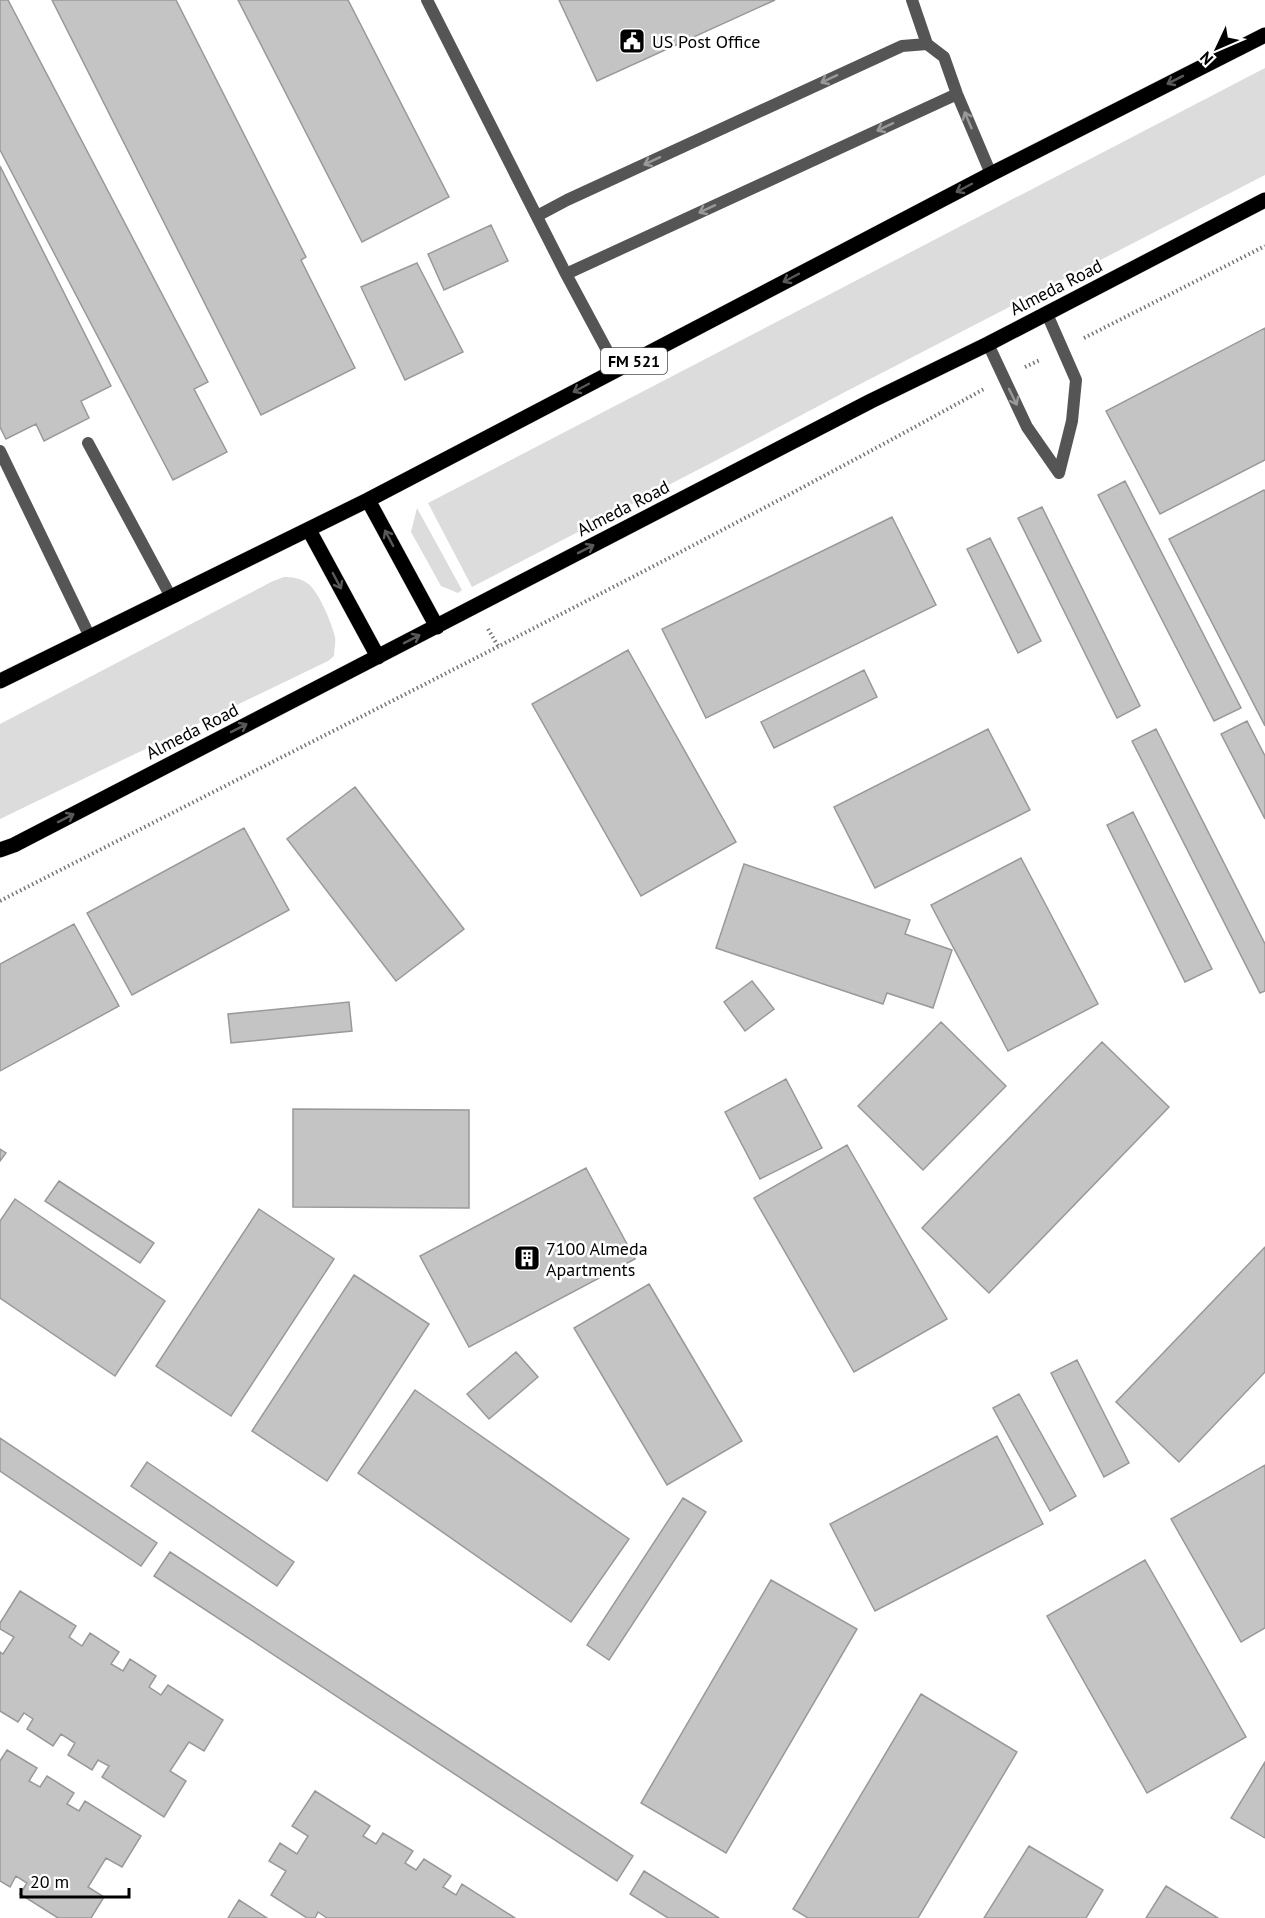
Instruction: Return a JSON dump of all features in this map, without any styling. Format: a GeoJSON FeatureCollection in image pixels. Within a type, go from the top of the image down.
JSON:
{"type":"FeatureCollection","features":[{"type":"Feature","properties":{"kind":"main road","name":"FM 521"},"geometry":{"type":"LineString","coordinates":[[0,681],[368,500],[991,174],[1265,35]]}},
{"type":"Feature","properties":{"kind":"main road","name":"Almeda Road"},"geometry":{"type":"LineString","coordinates":[[0,850],[14,845],[871,401],[988,344],[1265,201]]}},
{"type":"Feature","properties":{"kind":"main road"},"geometry":{"type":"LineString","coordinates":[[368,500],[437,627]]}},
{"type":"Feature","properties":{"kind":"main road"},"geometry":{"type":"LineString","coordinates":[[309,530],[378,657]]}},
{"type":"Feature","properties":{"kind":"lane"},"geometry":{"type":"LineString","coordinates":[[427,0],[566,274],[617,369]]}},
{"type":"Feature","properties":{"kind":"lane"},"geometry":{"type":"LineString","coordinates":[[912,0],[927,44],[944,57],[991,174]]}},
{"type":"Feature","properties":{"kind":"lane"},"geometry":{"type":"LineString","coordinates":[[537,216],[567,200],[902,46],[927,44]]}},
{"type":"Feature","properties":{"kind":"lane"},"geometry":{"type":"LineString","coordinates":[[566,274],[957,94]]}},
{"type":"Feature","properties":{"kind":"lane"},"geometry":{"type":"LineString","coordinates":[[988,344],[1027,427],[1059,473],[1072,421],[1076,380],[1047,314]]}},
{"type":"Feature","properties":{"kind":"lane"},"geometry":{"type":"LineString","coordinates":[[88,443],[171,597]]}},
{"type":"Feature","properties":{"kind":"lane"},"geometry":{"type":"LineString","coordinates":[[0,450],[90,637]]}},
{"type":"Feature","properties":{"kind":"path"},"geometry":{"type":"LineString","coordinates":[[0,902],[498,646],[890,441],[1004,378],[1265,246]]}},
{"type":"Feature","properties":{"kind":"path"},"geometry":{"type":"LineString","coordinates":[[489,629],[498,646]]}},
{"type":"Feature","properties":{"kind":"shaded area"},"geometry":{"type":"Polygon","coordinates":[[[1265,68],[1265,175],[472,587],[428,503],[1265,68]]]}},
{"type":"Feature","properties":{"kind":"shaded area"},"geometry":{"type":"Polygon","coordinates":[[[417,508],[462,590],[458,593],[441,586],[411,532],[417,508]]]}},
{"type":"Feature","properties":{"kind":"shaded area"},"geometry":{"type":"Polygon","coordinates":[[[284,577],[302,580],[316,592],[333,631],[334,656],[328,661],[0,819],[0,724],[284,577]]]}},
{"type":"Feature","properties":{"kind":"building"},"geometry":{"type":"Polygon","coordinates":[[[0,0],[8,0],[208,382],[194,389],[227,452],[173,480],[0,150],[0,0]]]}},
{"type":"Feature","properties":{"kind":"building"},"geometry":{"type":"Polygon","coordinates":[[[52,0],[176,0],[306,257],[301,260],[355,368],[261,415],[52,0]]]}},
{"type":"Feature","properties":{"kind":"building"},"geometry":{"type":"Polygon","coordinates":[[[238,0],[348,0],[449,197],[362,242],[238,0]]]}},
{"type":"Feature","properties":{"kind":"building","name":"US Post Office"},"geometry":{"type":"Polygon","coordinates":[[[559,0],[775,0],[597,81],[559,0]]]}},
{"type":"Feature","properties":{"kind":"building"},"geometry":{"type":"Polygon","coordinates":[[[0,166],[111,386],[81,401],[89,418],[44,441],[36,424],[6,439],[0,427],[0,166]]]}},
{"type":"Feature","properties":{"kind":"building"},"geometry":{"type":"Polygon","coordinates":[[[491,225],[508,261],[444,290],[428,254],[491,225]]]}},
{"type":"Feature","properties":{"kind":"building"},"geometry":{"type":"Polygon","coordinates":[[[417,263],[463,352],[405,380],[361,287],[417,263]]]}},
{"type":"Feature","properties":{"kind":"building"},"geometry":{"type":"Polygon","coordinates":[[[1265,328],[1265,460],[1160,514],[1106,411],[1265,328]]]}},
{"type":"Feature","properties":{"kind":"building"},"geometry":{"type":"Polygon","coordinates":[[[1125,481],[1241,708],[1214,721],[1098,495],[1125,481]]]}},
{"type":"Feature","properties":{"kind":"building"},"geometry":{"type":"Polygon","coordinates":[[[1264,490],[1265,492],[1265,726],[1169,539],[1264,490]]]}},
{"type":"Feature","properties":{"kind":"building"},"geometry":{"type":"Polygon","coordinates":[[[1042,507],[1140,706],[1117,718],[1018,518],[1042,507]]]}},
{"type":"Feature","properties":{"kind":"building"},"geometry":{"type":"Polygon","coordinates":[[[892,517],[936,605],[706,718],[662,629],[892,517]]]}},
{"type":"Feature","properties":{"kind":"building"},"geometry":{"type":"Polygon","coordinates":[[[990,538],[1041,641],[1018,653],[967,549],[990,538]]]}},
{"type":"Feature","properties":{"kind":"building"},"geometry":{"type":"Polygon","coordinates":[[[628,650],[736,842],[641,896],[532,704],[628,650]]]}},
{"type":"Feature","properties":{"kind":"building"},"geometry":{"type":"Polygon","coordinates":[[[864,670],[877,697],[774,748],[761,722],[864,670]]]}},
{"type":"Feature","properties":{"kind":"building"},"geometry":{"type":"Polygon","coordinates":[[[1247,721],[1265,756],[1265,819],[1221,734],[1247,721]]]}},
{"type":"Feature","properties":{"kind":"building"},"geometry":{"type":"Polygon","coordinates":[[[988,729],[1030,810],[875,888],[834,807],[988,729]]]}},
{"type":"Feature","properties":{"kind":"building"},"geometry":{"type":"Polygon","coordinates":[[[1156,729],[1265,944],[1265,991],[1260,993],[1132,741],[1156,729]]]}},
{"type":"Feature","properties":{"kind":"building"},"geometry":{"type":"Polygon","coordinates":[[[355,787],[464,929],[396,981],[287,839],[355,787]]]}},
{"type":"Feature","properties":{"kind":"building"},"geometry":{"type":"Polygon","coordinates":[[[1133,812],[1212,969],[1185,982],[1107,825],[1133,812]]]}},
{"type":"Feature","properties":{"kind":"building"},"geometry":{"type":"Polygon","coordinates":[[[244,828],[289,910],[132,995],[87,913],[244,828]]]}},
{"type":"Feature","properties":{"kind":"building"},"geometry":{"type":"Polygon","coordinates":[[[1021,858],[1098,1004],[1008,1051],[931,905],[1021,858]]]}},
{"type":"Feature","properties":{"kind":"building"},"geometry":{"type":"Polygon","coordinates":[[[744,864],[910,920],[905,934],[952,950],[933,1008],[887,993],[883,1004],[716,948],[744,864]]]}},
{"type":"Feature","properties":{"kind":"building"},"geometry":{"type":"Polygon","coordinates":[[[74,924],[119,1006],[0,1071],[0,964],[74,924]]]}},
{"type":"Feature","properties":{"kind":"building"},"geometry":{"type":"Polygon","coordinates":[[[752,981],[774,1009],[745,1031],[724,1002],[752,981]]]}},
{"type":"Feature","properties":{"kind":"building"},"geometry":{"type":"Polygon","coordinates":[[[349,1002],[352,1031],[231,1043],[228,1014],[349,1002]]]}},
{"type":"Feature","properties":{"kind":"building"},"geometry":{"type":"Polygon","coordinates":[[[941,1022],[1006,1086],[923,1170],[858,1106],[941,1022]]]}},
{"type":"Feature","properties":{"kind":"building"},"geometry":{"type":"Polygon","coordinates":[[[1102,1042],[1169,1107],[989,1293],[922,1228],[1102,1042]]]}},
{"type":"Feature","properties":{"kind":"building"},"geometry":{"type":"Polygon","coordinates":[[[786,1079],[822,1148],[760,1179],[725,1112],[786,1079]]]}},
{"type":"Feature","properties":{"kind":"building"},"geometry":{"type":"Polygon","coordinates":[[[293,1109],[469,1110],[469,1208],[293,1207],[293,1109]]]}},
{"type":"Feature","properties":{"kind":"building"},"geometry":{"type":"Polygon","coordinates":[[[847,1145],[947,1319],[854,1372],[754,1198],[847,1145]]]}},
{"type":"Feature","properties":{"kind":"building"},"geometry":{"type":"Polygon","coordinates":[[[0,1149],[6,1153],[0,1161],[0,1149]]]}},
{"type":"Feature","properties":{"kind":"building","name":"7100 Almeda Apartments"},"geometry":{"type":"Polygon","coordinates":[[[586,1168],[635,1259],[469,1347],[420,1256],[586,1168]]]}},
{"type":"Feature","properties":{"kind":"building"},"geometry":{"type":"Polygon","coordinates":[[[59,1181],[154,1243],[140,1263],[45,1201],[59,1181]]]}},
{"type":"Feature","properties":{"kind":"building"},"geometry":{"type":"Polygon","coordinates":[[[15,1199],[165,1301],[115,1376],[0,1298],[0,1221],[15,1199]]]}},
{"type":"Feature","properties":{"kind":"building"},"geometry":{"type":"Polygon","coordinates":[[[259,1209],[334,1259],[231,1416],[156,1366],[259,1209]]]}},
{"type":"Feature","properties":{"kind":"building"},"geometry":{"type":"Polygon","coordinates":[[[1265,1247],[1265,1372],[1179,1462],[1116,1402],[1265,1247]]]}},
{"type":"Feature","properties":{"kind":"building"},"geometry":{"type":"Polygon","coordinates":[[[354,1275],[429,1324],[327,1481],[252,1431],[354,1275]]]}},
{"type":"Feature","properties":{"kind":"building"},"geometry":{"type":"Polygon","coordinates":[[[649,1284],[742,1441],[667,1485],[574,1328],[649,1284]]]}},
{"type":"Feature","properties":{"kind":"building"},"geometry":{"type":"Polygon","coordinates":[[[516,1352],[538,1377],[489,1419],[467,1394],[516,1352]]]}},
{"type":"Feature","properties":{"kind":"building"},"geometry":{"type":"Polygon","coordinates":[[[1077,1360],[1129,1463],[1104,1477],[1051,1373],[1077,1360]]]}},
{"type":"Feature","properties":{"kind":"building"},"geometry":{"type":"Polygon","coordinates":[[[415,1390],[629,1539],[571,1622],[358,1473],[415,1390]]]}},
{"type":"Feature","properties":{"kind":"building"},"geometry":{"type":"Polygon","coordinates":[[[1019,1394],[1076,1496],[1050,1511],[993,1408],[1019,1394]]]}},
{"type":"Feature","properties":{"kind":"building"},"geometry":{"type":"Polygon","coordinates":[[[997,1436],[1043,1524],[875,1611],[830,1524],[997,1436]]]}},
{"type":"Feature","properties":{"kind":"building"},"geometry":{"type":"Polygon","coordinates":[[[0,1438],[157,1543],[141,1566],[0,1471],[0,1438]]]}},
{"type":"Feature","properties":{"kind":"building"},"geometry":{"type":"Polygon","coordinates":[[[147,1462],[294,1562],[277,1586],[131,1486],[147,1462]]]}},
{"type":"Feature","properties":{"kind":"building"},"geometry":{"type":"Polygon","coordinates":[[[1265,1465],[1265,1628],[1241,1642],[1171,1519],[1265,1465]]]}},
{"type":"Feature","properties":{"kind":"building"},"geometry":{"type":"Polygon","coordinates":[[[683,1498],[706,1512],[609,1660],[587,1645],[683,1498]]]}},
{"type":"Feature","properties":{"kind":"building"},"geometry":{"type":"Polygon","coordinates":[[[170,1552],[633,1856],[617,1881],[154,1576],[170,1552]]]}},
{"type":"Feature","properties":{"kind":"building"},"geometry":{"type":"Polygon","coordinates":[[[1145,1560],[1246,1737],[1147,1793],[1047,1616],[1145,1560]]]}},
{"type":"Feature","properties":{"kind":"building"},"geometry":{"type":"Polygon","coordinates":[[[771,1580],[857,1629],[726,1853],[641,1803],[771,1580]]]}},
{"type":"Feature","properties":{"kind":"building"},"geometry":{"type":"Polygon","coordinates":[[[20,1591],[76,1626],[69,1637],[82,1646],[90,1633],[119,1652],[111,1664],[123,1671],[130,1659],[156,1676],[149,1687],[161,1695],[168,1685],[223,1720],[204,1751],[189,1742],[170,1771],[186,1781],[164,1817],[102,1777],[109,1766],[98,1760],[92,1770],[68,1755],[75,1743],[61,1734],[53,1746],[27,1729],[33,1719],[24,1713],[18,1722],[0,1711],[0,1652],[3,1654],[14,1637],[0,1629],[0,1623],[20,1591]]]}},
{"type":"Feature","properties":{"kind":"building"},"geometry":{"type":"Polygon","coordinates":[[[921,1694],[1017,1752],[918,1918],[808,1918],[793,1909],[921,1694]]]}},
{"type":"Feature","properties":{"kind":"building"},"geometry":{"type":"Polygon","coordinates":[[[7,1750],[37,1768],[29,1781],[40,1787],[47,1776],[74,1793],[67,1804],[79,1811],[85,1801],[141,1836],[122,1867],[106,1858],[88,1887],[104,1897],[91,1918],[58,1918],[20,1894],[27,1883],[16,1876],[10,1887],[0,1881],[0,1761],[7,1750]]]}},
{"type":"Feature","properties":{"kind":"building"},"geometry":{"type":"Polygon","coordinates":[[[1265,1762],[1265,1838],[1231,1818],[1265,1762]]]}},
{"type":"Feature","properties":{"kind":"building"},"geometry":{"type":"Polygon","coordinates":[[[315,1791],[370,1826],[363,1836],[376,1844],[383,1833],[413,1851],[405,1863],[416,1870],[424,1859],[451,1876],[443,1887],[456,1895],[462,1884],[515,1918],[327,1918],[318,1912],[315,1918],[307,1918],[271,1895],[286,1871],[269,1861],[280,1843],[297,1854],[308,1836],[292,1826],[315,1791]]]}},
{"type":"Feature","properties":{"kind":"building"},"geometry":{"type":"Polygon","coordinates":[[[1029,1846],[1103,1890],[1086,1918],[984,1918],[1029,1846]]]}},
{"type":"Feature","properties":{"kind":"building"},"geometry":{"type":"Polygon","coordinates":[[[644,1871],[719,1918],[668,1918],[630,1894],[644,1871]]]}},
{"type":"Feature","properties":{"kind":"building"},"geometry":{"type":"Polygon","coordinates":[[[1166,1886],[1218,1918],[1146,1918],[1166,1886]]]}},
{"type":"Feature","properties":{"kind":"building"},"geometry":{"type":"Polygon","coordinates":[[[239,1900],[267,1918],[228,1918],[239,1900]]]}},
{"type":"Feature","properties":{"kind":"place","name":"US Post Office"},"geometry":{"type":"Point","coordinates":[632,41]}},
{"type":"Feature","properties":{"kind":"place","name":"7100 Almeda Apartments"},"geometry":{"type":"Point","coordinates":[527,1258]}}]}
